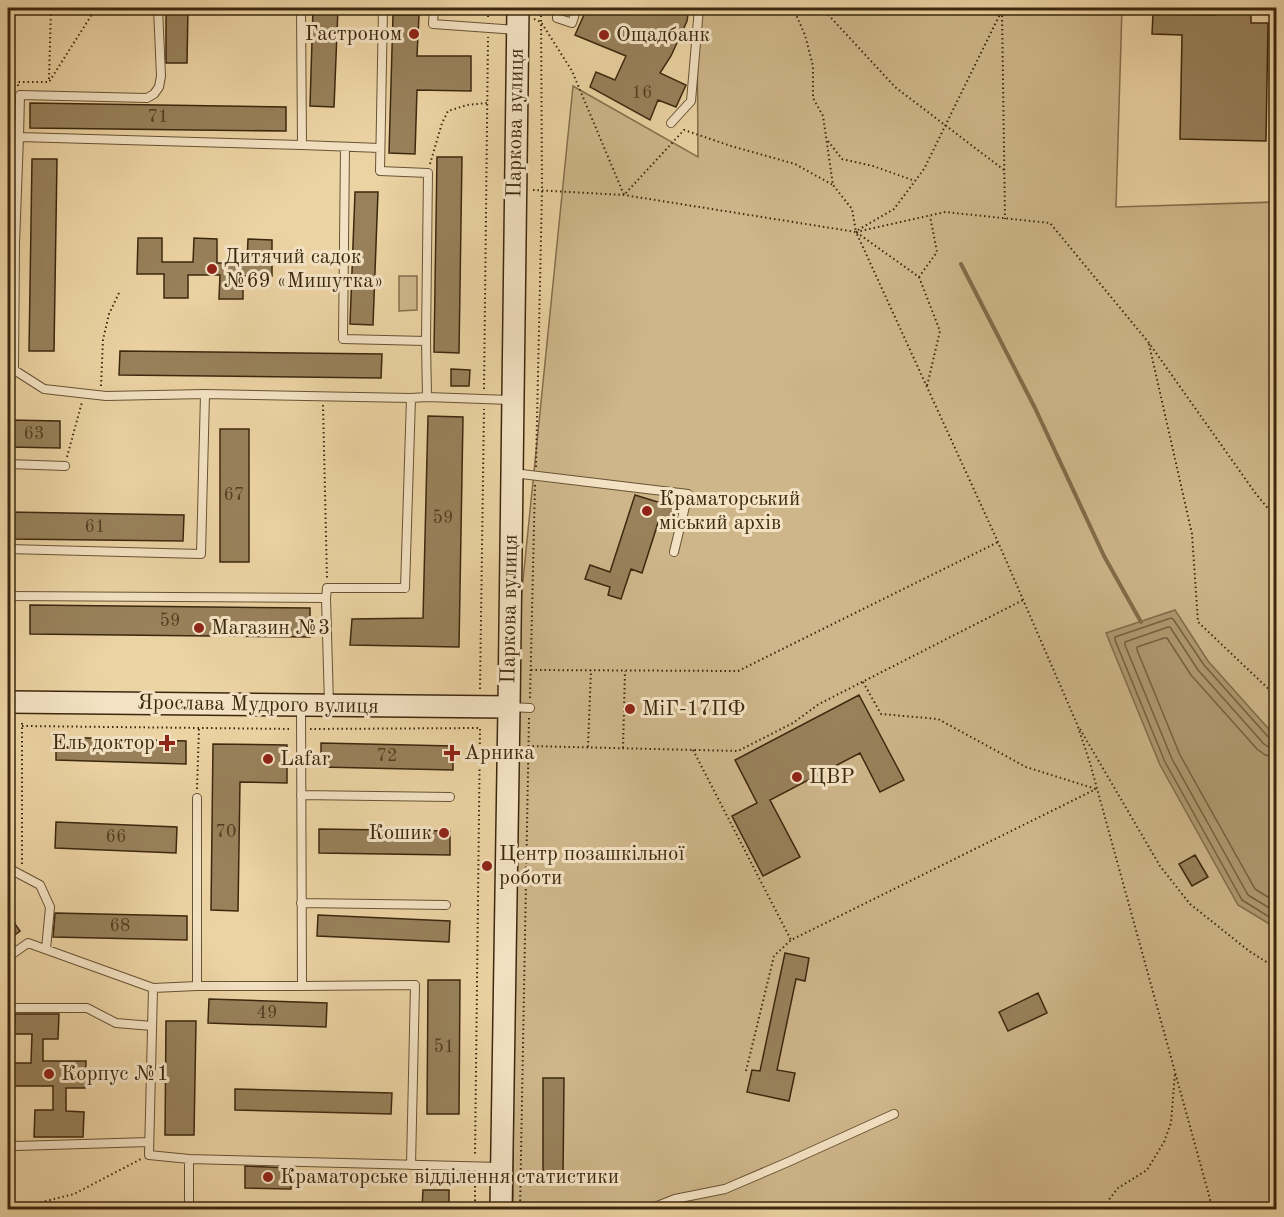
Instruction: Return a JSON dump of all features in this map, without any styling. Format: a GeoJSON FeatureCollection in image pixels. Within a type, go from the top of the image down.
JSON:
{"type":"FeatureCollection","features":[{"type":"Feature","properties":{"kind":"street","name":"Паркова вулиця"},"geometry":{"type":"LineString","coordinates":[[501,1209],[519,708],[512,473],[517,16]]}},
{"type":"Feature","properties":{"kind":"street","name":"Ярослава Мудрого вулиця"},"geometry":{"type":"LineString","coordinates":[[15,702],[519,708]]}},
{"type":"Feature","properties":{"kind":"lane"},"geometry":{"type":"LineString","coordinates":[[158,8],[161,76],[159,87],[154,94],[147,98],[20,94],[11,367],[44,389],[101,395],[205,394],[513,400]]}},
{"type":"Feature","properties":{"kind":"lane"},"geometry":{"type":"LineString","coordinates":[[301,8],[302,145]]}},
{"type":"Feature","properties":{"kind":"lane"},"geometry":{"type":"LineString","coordinates":[[383,8],[380,171],[428,173],[427,398]]}},
{"type":"Feature","properties":{"kind":"lane"},"geometry":{"type":"LineString","coordinates":[[434,8],[433,24],[488,28],[517,16]]}},
{"type":"Feature","properties":{"kind":"lane"},"geometry":{"type":"LineString","coordinates":[[558,8],[557,18],[572,23],[577,8]]}},
{"type":"Feature","properties":{"kind":"lane"},"geometry":{"type":"LineString","coordinates":[[671,123],[691,102],[699,8]]}},
{"type":"Feature","properties":{"kind":"lane"},"geometry":{"type":"LineString","coordinates":[[8,113],[19,114]]}},
{"type":"Feature","properties":{"kind":"lane"},"geometry":{"type":"LineString","coordinates":[[19,137],[380,148]]}},
{"type":"Feature","properties":{"kind":"lane"},"geometry":{"type":"LineString","coordinates":[[345,147],[343,339],[426,341]]}},
{"type":"Feature","properties":{"kind":"lane"},"geometry":{"type":"LineString","coordinates":[[8,549],[201,554],[205,394]]}},
{"type":"Feature","properties":{"kind":"lane"},"geometry":{"type":"LineString","coordinates":[[329,705],[327,588],[405,588],[411,398]]}},
{"type":"Feature","properties":{"kind":"lane"},"geometry":{"type":"LineString","coordinates":[[8,464],[65,466]]}},
{"type":"Feature","properties":{"kind":"lane"},"geometry":{"type":"LineString","coordinates":[[512,473],[688,494],[674,552]]}},
{"type":"Feature","properties":{"kind":"lane"},"geometry":{"type":"LineString","coordinates":[[8,596],[326,598]]}},
{"type":"Feature","properties":{"kind":"lane"},"geometry":{"type":"LineString","coordinates":[[301,705],[302,986]]}},
{"type":"Feature","properties":{"kind":"lane"},"geometry":{"type":"LineString","coordinates":[[301,795],[450,797]]}},
{"type":"Feature","properties":{"kind":"lane"},"geometry":{"type":"LineString","coordinates":[[197,798],[197,986]]}},
{"type":"Feature","properties":{"kind":"lane"},"geometry":{"type":"LineString","coordinates":[[8,868],[40,885],[50,907],[46,949]]}},
{"type":"Feature","properties":{"kind":"lane"},"geometry":{"type":"LineString","coordinates":[[301,903],[446,905]]}},
{"type":"Feature","properties":{"kind":"lane"},"geometry":{"type":"LineString","coordinates":[[8,957],[28,943],[153,988],[415,985],[411,1165]]}},
{"type":"Feature","properties":{"kind":"lane"},"geometry":{"type":"LineString","coordinates":[[153,988],[149,1155],[189,1159],[501,1167]]}},
{"type":"Feature","properties":{"kind":"lane"},"geometry":{"type":"LineString","coordinates":[[8,1037],[9,1008],[87,1008],[116,1023],[152,1026]]}},
{"type":"Feature","properties":{"kind":"lane"},"geometry":{"type":"LineString","coordinates":[[647,1209],[675,1199],[725,1189],[894,1114]]}},
{"type":"Feature","properties":{"kind":"lane"},"geometry":{"type":"LineString","coordinates":[[8,1142],[16,1146],[149,1142]]}},
{"type":"Feature","properties":{"kind":"lane"},"geometry":{"type":"LineString","coordinates":[[189,1159],[189,1209]]}},
{"type":"Feature","properties":{"kind":"path"},"geometry":{"type":"LineString","coordinates":[[49,82],[51,8]]}},
{"type":"Feature","properties":{"kind":"path"},"geometry":{"type":"LineString","coordinates":[[49,82],[96,8]]}},
{"type":"Feature","properties":{"kind":"path"},"geometry":{"type":"LineString","coordinates":[[480,689],[488,8]]}},
{"type":"Feature","properties":{"kind":"path"},"geometry":{"type":"LineString","coordinates":[[541,8],[542,190],[531,670],[738,671],[998,542]]}},
{"type":"Feature","properties":{"kind":"path"},"geometry":{"type":"LineString","coordinates":[[793,8],[805,35],[813,66],[813,98],[823,116],[833,185]]}},
{"type":"Feature","properties":{"kind":"path"},"geometry":{"type":"LineString","coordinates":[[822,8],[895,87],[1004,170]]}},
{"type":"Feature","properties":{"kind":"path"},"geometry":{"type":"LineString","coordinates":[[856,232],[894,209],[924,169],[1003,8]]}},
{"type":"Feature","properties":{"kind":"path"},"geometry":{"type":"LineString","coordinates":[[1003,8],[1005,219]]}},
{"type":"Feature","properties":{"kind":"path"},"geometry":{"type":"LineString","coordinates":[[517,16],[541,22],[572,71],[624,195]]}},
{"type":"Feature","properties":{"kind":"path"},"geometry":{"type":"LineString","coordinates":[[20,94],[18,82],[49,82]]}},
{"type":"Feature","properties":{"kind":"path"},"geometry":{"type":"LineString","coordinates":[[428,173],[431,156],[448,111],[467,105],[487,103]]}},
{"type":"Feature","properties":{"kind":"path"},"geometry":{"type":"LineString","coordinates":[[624,195],[684,130],[795,164],[833,185],[852,209],[856,232],[998,542],[1077,724],[1090,763],[1213,1209]]}},
{"type":"Feature","properties":{"kind":"path"},"geometry":{"type":"LineString","coordinates":[[826,140],[842,159],[873,166],[915,181]]}},
{"type":"Feature","properties":{"kind":"path"},"geometry":{"type":"LineString","coordinates":[[515,188],[624,195],[856,232],[945,212],[1050,223],[1149,343],[1256,494],[1276,518]]}},
{"type":"Feature","properties":{"kind":"path"},"geometry":{"type":"LineString","coordinates":[[919,277],[937,252],[930,216]]}},
{"type":"Feature","properties":{"kind":"path"},"geometry":{"type":"LineString","coordinates":[[856,232],[919,277],[940,332],[927,386]]}},
{"type":"Feature","properties":{"kind":"path"},"geometry":{"type":"LineString","coordinates":[[101,395],[103,340],[109,314],[120,293]]}},
{"type":"Feature","properties":{"kind":"path"},"geometry":{"type":"LineString","coordinates":[[1149,343],[1192,534],[1198,622],[1276,696]]}},
{"type":"Feature","properties":{"kind":"path"},"geometry":{"type":"LineString","coordinates":[[65,466],[85,393]]}},
{"type":"Feature","properties":{"kind":"path"},"geometry":{"type":"LineString","coordinates":[[323,396],[327,588]]}},
{"type":"Feature","properties":{"kind":"path"},"geometry":{"type":"LineString","coordinates":[[520,1209],[528,746],[738,751],[793,723],[819,704],[1023,600]]}},
{"type":"Feature","properties":{"kind":"path"},"geometry":{"type":"LineString","coordinates":[[588,747],[591,670]]}},
{"type":"Feature","properties":{"kind":"path"},"geometry":{"type":"LineString","coordinates":[[623,748],[625,670]]}},
{"type":"Feature","properties":{"kind":"path"},"geometry":{"type":"LineString","coordinates":[[863,681],[881,714],[938,719],[1026,767],[1096,789]]}},
{"type":"Feature","properties":{"kind":"path"},"geometry":{"type":"LineString","coordinates":[[15,702],[22,726],[22,869]]}},
{"type":"Feature","properties":{"kind":"path"},"geometry":{"type":"LineString","coordinates":[[1077,724],[1160,866],[1190,904],[1249,951],[1276,968]]}},
{"type":"Feature","properties":{"kind":"path"},"geometry":{"type":"LineString","coordinates":[[22,726],[300,730],[480,728],[475,1209]]}},
{"type":"Feature","properties":{"kind":"path"},"geometry":{"type":"LineString","coordinates":[[197,798],[199,728]]}},
{"type":"Feature","properties":{"kind":"path"},"geometry":{"type":"LineString","coordinates":[[693,750],[791,940]]}},
{"type":"Feature","properties":{"kind":"path"},"geometry":{"type":"LineString","coordinates":[[746,1071],[774,956],[791,940],[1096,789]]}},
{"type":"Feature","properties":{"kind":"path"},"geometry":{"type":"LineString","coordinates":[[1101,1209],[1118,1188],[1147,1170],[1164,1142],[1171,1123],[1175,1069]]}},
{"type":"Feature","properties":{"kind":"path"},"geometry":{"type":"LineString","coordinates":[[10,1209],[74,1194],[149,1155]]}},
{"type":"Feature","properties":{"kind":"shaded area"},"geometry":{"type":"Polygon","coordinates":[[[697,8],[1122,8],[1116,207],[1276,202],[1276,1209],[513,1210],[514,669],[573,86],[698,157],[697,8]]]}},
{"type":"Feature","properties":{"kind":"shaded area"},"geometry":{"type":"Polygon","coordinates":[[[399,276],[417,276],[417,310],[399,311],[399,276]]]}},
{"type":"Feature","properties":{"kind":"water"},"geometry":{"type":"Polygon","coordinates":[[[1175,610],[1208,661],[1276,737],[1276,928],[1238,905],[1160,765],[1106,633],[1175,610]]]}},
{"type":"Feature","properties":{"kind":"building"},"geometry":{"type":"Polygon","coordinates":[[[166,8],[188,8],[187,63],[166,63],[166,8]]]}},
{"type":"Feature","properties":{"kind":"building"},"geometry":{"type":"Polygon","coordinates":[[[313,8],[338,8],[334,107],[310,106],[313,8]]]}},
{"type":"Feature","properties":{"kind":"building"},"geometry":{"type":"Polygon","coordinates":[[[587,8],[689,8],[687,21],[671,56],[660,73],[686,85],[676,107],[658,100],[650,120],[590,87],[596,72],[615,80],[626,56],[575,35],[587,8]]]}},
{"type":"Feature","properties":{"kind":"building"},"geometry":{"type":"Polygon","coordinates":[[[1216,8],[1251,8],[1251,23],[1268,23],[1266,141],[1180,139],[1182,35],[1152,34],[1153,14],[1216,15],[1216,8]]]}},
{"type":"Feature","properties":{"kind":"building"},"geometry":{"type":"Polygon","coordinates":[[[393,15],[419,15],[417,56],[471,56],[471,91],[417,90],[415,154],[389,153],[393,15]]]}},
{"type":"Feature","properties":{"kind":"building"},"geometry":{"type":"Polygon","coordinates":[[[30,103],[286,107],[286,131],[30,128],[30,103]]]}},
{"type":"Feature","properties":{"kind":"building"},"geometry":{"type":"Polygon","coordinates":[[[437,157],[462,157],[459,353],[434,352],[437,157]]]}},
{"type":"Feature","properties":{"kind":"building"},"geometry":{"type":"Polygon","coordinates":[[[32,159],[57,159],[54,351],[29,351],[32,159]]]}},
{"type":"Feature","properties":{"kind":"building"},"geometry":{"type":"Polygon","coordinates":[[[355,192],[378,192],[373,325],[350,324],[355,192]]]}},
{"type":"Feature","properties":{"kind":"building"},"geometry":{"type":"Polygon","coordinates":[[[138,238],[162,238],[162,262],[193,262],[194,238],[217,239],[217,263],[247,263],[248,239],[272,240],[272,276],[243,276],[243,299],[219,299],[220,275],[188,275],[188,298],[164,298],[164,274],[137,274],[138,238]]]}},
{"type":"Feature","properties":{"kind":"building"},"geometry":{"type":"Polygon","coordinates":[[[120,351],[382,354],[381,378],[119,375],[120,351]]]}},
{"type":"Feature","properties":{"kind":"building"},"geometry":{"type":"Polygon","coordinates":[[[451,369],[470,370],[469,386],[451,386],[451,369]]]}},
{"type":"Feature","properties":{"kind":"building"},"geometry":{"type":"Polygon","coordinates":[[[428,416],[463,417],[459,647],[350,645],[352,619],[423,618],[428,416]]]}},
{"type":"Feature","properties":{"kind":"building"},"geometry":{"type":"Polygon","coordinates":[[[8,420],[60,421],[60,448],[8,447],[8,420]]]}},
{"type":"Feature","properties":{"kind":"building"},"geometry":{"type":"Polygon","coordinates":[[[220,429],[249,429],[249,562],[220,562],[220,429]]]}},
{"type":"Feature","properties":{"kind":"building"},"geometry":{"type":"Polygon","coordinates":[[[635,495],[674,507],[668,526],[658,523],[642,573],[631,569],[621,599],[608,595],[610,587],[585,579],[590,565],[610,572],[635,495]]]}},
{"type":"Feature","properties":{"kind":"building"},"geometry":{"type":"Polygon","coordinates":[[[8,512],[184,515],[183,541],[8,539],[8,512]]]}},
{"type":"Feature","properties":{"kind":"building"},"geometry":{"type":"Polygon","coordinates":[[[30,605],[310,608],[310,637],[30,634],[30,605]]]}},
{"type":"Feature","properties":{"kind":"building"},"geometry":{"type":"Polygon","coordinates":[[[859,695],[904,780],[880,792],[860,753],[770,800],[800,857],[763,876],[732,816],[757,803],[735,760],[859,695]]]}},
{"type":"Feature","properties":{"kind":"building"},"geometry":{"type":"Polygon","coordinates":[[[56,737],[186,741],[186,764],[56,760],[56,737]]]}},
{"type":"Feature","properties":{"kind":"building"},"geometry":{"type":"Polygon","coordinates":[[[321,743],[453,746],[453,770],[321,767],[321,743]]]}},
{"type":"Feature","properties":{"kind":"building"},"geometry":{"type":"Polygon","coordinates":[[[213,744],[287,745],[287,783],[240,782],[238,911],[211,910],[213,744]]]}},
{"type":"Feature","properties":{"kind":"building"},"geometry":{"type":"Polygon","coordinates":[[[56,822],[177,827],[176,853],[55,848],[56,822]]]}},
{"type":"Feature","properties":{"kind":"building"},"geometry":{"type":"Polygon","coordinates":[[[319,829],[450,831],[450,855],[319,853],[319,829]]]}},
{"type":"Feature","properties":{"kind":"building"},"geometry":{"type":"Polygon","coordinates":[[[1195,855],[1208,877],[1192,886],[1179,864],[1195,855]]]}},
{"type":"Feature","properties":{"kind":"building"},"geometry":{"type":"Polygon","coordinates":[[[55,913],[187,916],[187,940],[53,937],[55,913]]]}},
{"type":"Feature","properties":{"kind":"building"},"geometry":{"type":"Polygon","coordinates":[[[8,914],[20,931],[8,940],[8,914]]]}},
{"type":"Feature","properties":{"kind":"building"},"geometry":{"type":"Polygon","coordinates":[[[318,915],[450,921],[449,942],[317,936],[318,915]]]}},
{"type":"Feature","properties":{"kind":"building"},"geometry":{"type":"Polygon","coordinates":[[[785,953],[809,958],[805,981],[796,979],[777,1070],[795,1073],[789,1101],[747,1092],[752,1070],[760,1071],[785,953]]]}},
{"type":"Feature","properties":{"kind":"building"},"geometry":{"type":"Polygon","coordinates":[[[428,980],[460,980],[459,1114],[427,1114],[428,980]]]}},
{"type":"Feature","properties":{"kind":"building"},"geometry":{"type":"Polygon","coordinates":[[[1038,993],[1047,1013],[1008,1031],[999,1012],[1038,993]]]}},
{"type":"Feature","properties":{"kind":"building"},"geometry":{"type":"Polygon","coordinates":[[[209,999],[327,1003],[326,1027],[208,1023],[209,999]]]}},
{"type":"Feature","properties":{"kind":"building","name":"Корпус №1"},"geometry":{"type":"Polygon","coordinates":[[[15,1014],[59,1014],[58,1039],[43,1039],[43,1061],[86,1061],[85,1088],[66,1088],[66,1111],[84,1112],[83,1137],[34,1137],[35,1110],[53,1110],[53,1086],[13,1086],[13,1063],[31,1063],[32,1034],[14,1034],[15,1014]]]}},
{"type":"Feature","properties":{"kind":"building"},"geometry":{"type":"Polygon","coordinates":[[[166,1021],[196,1021],[194,1135],[165,1135],[166,1021]]]}},
{"type":"Feature","properties":{"kind":"building"},"geometry":{"type":"Polygon","coordinates":[[[543,1078],[564,1078],[563,1177],[543,1177],[543,1078]]]}},
{"type":"Feature","properties":{"kind":"building"},"geometry":{"type":"Polygon","coordinates":[[[235,1089],[392,1093],[391,1114],[235,1110],[235,1089]]]}},
{"type":"Feature","properties":{"kind":"building","name":"Краматорське відділення статистики"},"geometry":{"type":"Polygon","coordinates":[[[245,1166],[291,1168],[291,1189],[245,1188],[245,1166]]]}},
{"type":"Feature","properties":{"kind":"building"},"geometry":{"type":"Polygon","coordinates":[[[423,1190],[449,1190],[449,1209],[422,1209],[423,1190]]]}},
{"type":"Feature","properties":{"kind":"waterway"},"geometry":{"type":"LineString","coordinates":[[961,264],[1035,408],[1104,556],[1141,622]]}},
{"type":"Feature","properties":{"kind":"place","name":"Гастроном"},"geometry":{"type":"Point","coordinates":[414,34]}},
{"type":"Feature","properties":{"kind":"place","name":"Ощадбанк"},"geometry":{"type":"Point","coordinates":[604,35]}},
{"type":"Feature","properties":{"kind":"place","name":"Дитячий садок №69 «Мишутка»"},"geometry":{"type":"Point","coordinates":[212,269]}},
{"type":"Feature","properties":{"kind":"place","name":"Краматорський міський архів"},"geometry":{"type":"Point","coordinates":[647,511]}},
{"type":"Feature","properties":{"kind":"place","name":"Магазин №3"},"geometry":{"type":"Point","coordinates":[199,628]}},
{"type":"Feature","properties":{"kind":"place","name":"МіГ-17ПФ"},"geometry":{"type":"Point","coordinates":[630,709]}},
{"type":"Feature","properties":{"kind":"place","name":"Ель доктор"},"geometry":{"type":"Point","coordinates":[167,743]}},
{"type":"Feature","properties":{"kind":"place","name":"Арника"},"geometry":{"type":"Point","coordinates":[452,753]}},
{"type":"Feature","properties":{"kind":"place","name":"Lafar"},"geometry":{"type":"Point","coordinates":[268,759]}},
{"type":"Feature","properties":{"kind":"place","name":"ЦВР"},"geometry":{"type":"Point","coordinates":[797,777]}},
{"type":"Feature","properties":{"kind":"place","name":"Кошик"},"geometry":{"type":"Point","coordinates":[444,833]}},
{"type":"Feature","properties":{"kind":"place","name":"Центр позашкільної роботи"},"geometry":{"type":"Point","coordinates":[487,866]}},
{"type":"Feature","properties":{"kind":"place","name":"Корпус №1"},"geometry":{"type":"Point","coordinates":[49,1074]}},
{"type":"Feature","properties":{"kind":"place","name":"Краматорське відділення статистики"},"geometry":{"type":"Point","coordinates":[268,1177]}}]}
